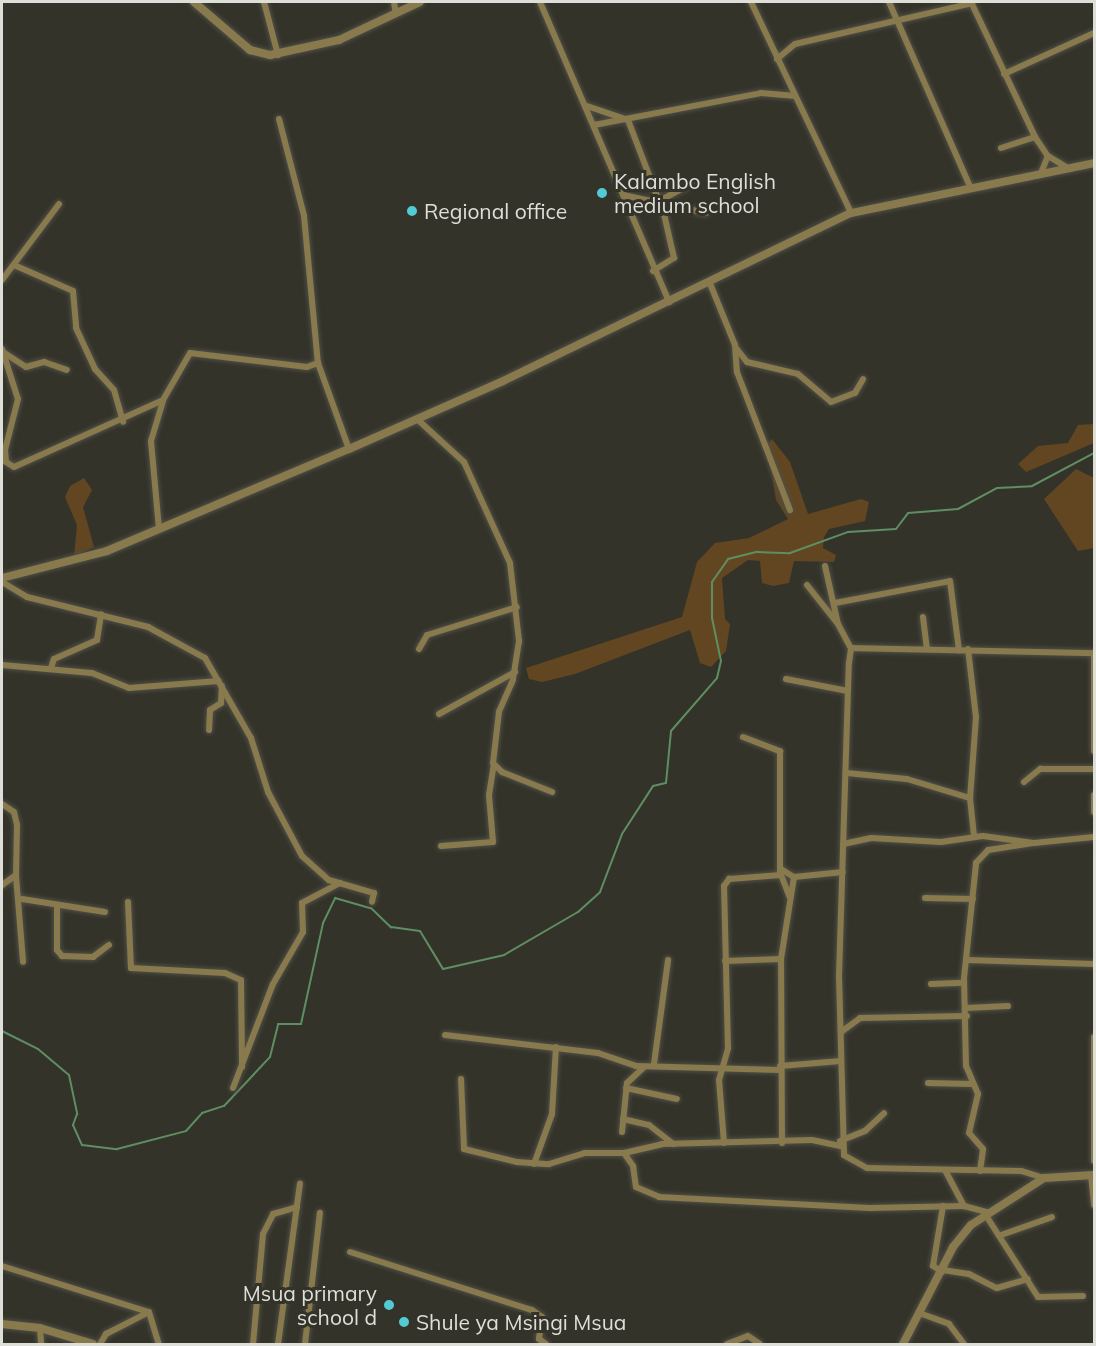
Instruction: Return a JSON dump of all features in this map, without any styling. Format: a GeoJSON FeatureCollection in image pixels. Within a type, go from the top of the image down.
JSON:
{"type":"FeatureCollection","features":[{"type":"Feature","properties":{"kind":"street"},"geometry":{"type":"LineString","coordinates":[[194,2],[249,50],[278,55],[339,40],[420,2]]}},
{"type":"Feature","properties":{"kind":"street"},"geometry":{"type":"LineString","coordinates":[[264,2],[278,55]]}},
{"type":"Feature","properties":{"kind":"street"},"geometry":{"type":"LineString","coordinates":[[394,2],[396,14]]}},
{"type":"Feature","properties":{"kind":"street"},"geometry":{"type":"LineString","coordinates":[[540,2],[594,125],[653,271],[669,302]]}},
{"type":"Feature","properties":{"kind":"street"},"geometry":{"type":"LineString","coordinates":[[751,2],[785,81],[851,213]]}},
{"type":"Feature","properties":{"kind":"street"},"geometry":{"type":"LineString","coordinates":[[889,2],[899,20],[971,189]]}},
{"type":"Feature","properties":{"kind":"street"},"geometry":{"type":"LineString","coordinates":[[777,59],[795,44],[971,2],[1035,137],[1048,156],[1068,168]]}},
{"type":"Feature","properties":{"kind":"street"},"geometry":{"type":"LineString","coordinates":[[1004,74],[1095,33]]}},
{"type":"Feature","properties":{"kind":"street"},"geometry":{"type":"LineString","coordinates":[[777,91],[785,81]]}},
{"type":"Feature","properties":{"kind":"street"},"geometry":{"type":"LineString","coordinates":[[594,125],[777,91],[793,96]]}},
{"type":"Feature","properties":{"kind":"street"},"geometry":{"type":"LineString","coordinates":[[586,106],[627,120],[660,204],[674,258],[653,271]]}},
{"type":"Feature","properties":{"kind":"street"},"geometry":{"type":"LineString","coordinates":[[279,119],[304,216],[318,363],[349,448]]}},
{"type":"Feature","properties":{"kind":"street"},"geometry":{"type":"LineString","coordinates":[[1000,148],[1035,137]]}},
{"type":"Feature","properties":{"kind":"street"},"geometry":{"type":"LineString","coordinates":[[1041,173],[1048,156]]}},
{"type":"Feature","properties":{"kind":"street"},"geometry":{"type":"LineString","coordinates":[[2,580],[67,565],[159,529],[417,419],[669,302],[851,213],[1095,163]]}},
{"type":"Feature","properties":{"kind":"street"},"geometry":{"type":"LineString","coordinates":[[660,204],[693,183]]}},
{"type":"Feature","properties":{"kind":"street"},"geometry":{"type":"LineString","coordinates":[[623,195],[706,213]]}},
{"type":"Feature","properties":{"kind":"street"},"geometry":{"type":"LineString","coordinates":[[2,280],[59,204]]}},
{"type":"Feature","properties":{"kind":"street"},"geometry":{"type":"LineString","coordinates":[[14,265],[73,291],[76,328],[94,369],[114,390],[123,422]]}},
{"type":"Feature","properties":{"kind":"street"},"geometry":{"type":"LineString","coordinates":[[709,281],[735,347],[737,372],[790,510]]}},
{"type":"Feature","properties":{"kind":"street"},"geometry":{"type":"LineString","coordinates":[[735,347],[747,362],[798,374],[831,402],[855,393],[863,379]]}},
{"type":"Feature","properties":{"kind":"street"},"geometry":{"type":"LineString","coordinates":[[2,350],[18,399],[5,450],[10,465],[19,467],[123,422],[163,400]]}},
{"type":"Feature","properties":{"kind":"street"},"geometry":{"type":"LineString","coordinates":[[2,350],[26,367],[44,362],[67,370]]}},
{"type":"Feature","properties":{"kind":"street"},"geometry":{"type":"LineString","coordinates":[[159,529],[151,441],[163,400],[184,360],[198,351],[307,367],[318,363]]}},
{"type":"Feature","properties":{"kind":"street"},"geometry":{"type":"LineString","coordinates":[[417,419],[442,436],[473,478],[505,546],[517,607],[515,672],[499,712],[489,795],[493,842],[441,846]]}},
{"type":"Feature","properties":{"kind":"street"},"geometry":{"type":"LineString","coordinates":[[825,566],[838,624]]}},
{"type":"Feature","properties":{"kind":"street"},"geometry":{"type":"LineString","coordinates":[[2,580],[27,597],[101,614],[188,648],[209,662],[254,744],[284,830],[315,870],[374,893],[372,902]]}},
{"type":"Feature","properties":{"kind":"street"},"geometry":{"type":"LineString","coordinates":[[834,603],[950,581],[960,650]]}},
{"type":"Feature","properties":{"kind":"street"},"geometry":{"type":"LineString","coordinates":[[807,585],[838,624],[851,648],[843,844],[840,1144],[860,1167],[980,1171],[1044,1178],[1093,1175],[1095,1205]]}},
{"type":"Feature","properties":{"kind":"street"},"geometry":{"type":"LineString","coordinates":[[419,650],[427,635],[517,607]]}},
{"type":"Feature","properties":{"kind":"street"},"geometry":{"type":"LineString","coordinates":[[51,668],[54,659],[97,640],[101,614]]}},
{"type":"Feature","properties":{"kind":"street"},"geometry":{"type":"LineString","coordinates":[[923,617],[927,649]]}},
{"type":"Feature","properties":{"kind":"street"},"geometry":{"type":"LineString","coordinates":[[851,648],[968,649],[1011,655],[1094,653],[1095,751]]}},
{"type":"Feature","properties":{"kind":"street"},"geometry":{"type":"LineString","coordinates":[[968,649],[976,717],[970,798],[974,836]]}},
{"type":"Feature","properties":{"kind":"street"},"geometry":{"type":"LineString","coordinates":[[2,665],[92,673],[129,688],[221,683]]}},
{"type":"Feature","properties":{"kind":"street"},"geometry":{"type":"LineString","coordinates":[[439,714],[515,672]]}},
{"type":"Feature","properties":{"kind":"street"},"geometry":{"type":"LineString","coordinates":[[786,679],[848,691]]}},
{"type":"Feature","properties":{"kind":"street"},"geometry":{"type":"LineString","coordinates":[[209,730],[210,710],[221,704],[221,683]]}},
{"type":"Feature","properties":{"kind":"street"},"geometry":{"type":"LineString","coordinates":[[743,737],[780,751],[781,872],[789,897]]}},
{"type":"Feature","properties":{"kind":"street"},"geometry":{"type":"LineString","coordinates":[[494,765],[552,792]]}},
{"type":"Feature","properties":{"kind":"street"},"geometry":{"type":"LineString","coordinates":[[1024,782],[1040,769],[1095,769]]}},
{"type":"Feature","properties":{"kind":"street"},"geometry":{"type":"LineString","coordinates":[[847,773],[907,778],[970,798]]}},
{"type":"Feature","properties":{"kind":"street"},"geometry":{"type":"LineString","coordinates":[[1095,795],[1095,812]]}},
{"type":"Feature","properties":{"kind":"street"},"geometry":{"type":"LineString","coordinates":[[2,804],[14,812],[17,825],[16,875],[22,900],[23,962]]}},
{"type":"Feature","properties":{"kind":"street"},"geometry":{"type":"LineString","coordinates":[[843,844],[863,838],[941,842],[974,836],[1034,843]]}},
{"type":"Feature","properties":{"kind":"street"},"geometry":{"type":"LineString","coordinates":[[980,1171],[983,1149],[969,1132],[978,1094],[966,1066],[964,983],[976,863],[984,852],[1034,843],[1095,837]]}},
{"type":"Feature","properties":{"kind":"street"},"geometry":{"type":"LineString","coordinates":[[724,1143],[719,1080],[724,1066],[725,883],[781,872],[794,877],[843,872]]}},
{"type":"Feature","properties":{"kind":"street"},"geometry":{"type":"LineString","coordinates":[[2,885],[16,875]]}},
{"type":"Feature","properties":{"kind":"street"},"geometry":{"type":"LineString","coordinates":[[782,1143],[781,959],[789,897],[794,877]]}},
{"type":"Feature","properties":{"kind":"street"},"geometry":{"type":"LineString","coordinates":[[233,1088],[273,984],[303,932],[302,903],[341,882]]}},
{"type":"Feature","properties":{"kind":"street"},"geometry":{"type":"LineString","coordinates":[[925,898],[973,898]]}},
{"type":"Feature","properties":{"kind":"street"},"geometry":{"type":"LineString","coordinates":[[22,900],[105,912]]}},
{"type":"Feature","properties":{"kind":"street"},"geometry":{"type":"LineString","coordinates":[[128,902],[130,968],[225,974],[241,980],[242,1066]]}},
{"type":"Feature","properties":{"kind":"street"},"geometry":{"type":"LineString","coordinates":[[57,906],[57,950],[62,956],[93,957],[98,948],[109,945]]}},
{"type":"Feature","properties":{"kind":"street"},"geometry":{"type":"LineString","coordinates":[[725,962],[781,959]]}},
{"type":"Feature","properties":{"kind":"street"},"geometry":{"type":"LineString","coordinates":[[651,1065],[668,960]]}},
{"type":"Feature","properties":{"kind":"street"},"geometry":{"type":"LineString","coordinates":[[967,960],[1095,964]]}},
{"type":"Feature","properties":{"kind":"street"},"geometry":{"type":"LineString","coordinates":[[931,984],[964,983]]}},
{"type":"Feature","properties":{"kind":"street"},"geometry":{"type":"LineString","coordinates":[[841,1032],[860,1018],[966,1012],[1008,1006]]}},
{"type":"Feature","properties":{"kind":"street"},"geometry":{"type":"LineString","coordinates":[[446,1035],[556,1047],[651,1065],[780,1068],[841,1061]]}},
{"type":"Feature","properties":{"kind":"street"},"geometry":{"type":"LineString","coordinates":[[1095,1037],[1095,1161]]}},
{"type":"Feature","properties":{"kind":"street"},"geometry":{"type":"LineString","coordinates":[[534,1164],[552,1114],[556,1047]]}},
{"type":"Feature","properties":{"kind":"street"},"geometry":{"type":"LineString","coordinates":[[622,1132],[626,1088],[632,1076],[651,1065]]}},
{"type":"Feature","properties":{"kind":"street"},"geometry":{"type":"LineString","coordinates":[[461,1079],[464,1149],[534,1164],[561,1163],[585,1153],[624,1153],[673,1144],[782,1143],[812,1140],[840,1144],[865,1131],[884,1113]]}},
{"type":"Feature","properties":{"kind":"street"},"geometry":{"type":"LineString","coordinates":[[928,1083],[972,1084]]}},
{"type":"Feature","properties":{"kind":"street"},"geometry":{"type":"LineString","coordinates":[[626,1088],[677,1099]]}},
{"type":"Feature","properties":{"kind":"street"},"geometry":{"type":"LineString","coordinates":[[623,1119],[649,1125],[673,1144]]}},
{"type":"Feature","properties":{"kind":"street"},"geometry":{"type":"LineString","coordinates":[[624,1153],[633,1166],[636,1187],[659,1197],[964,1206],[986,1213],[1041,1298],[1083,1296]]}},
{"type":"Feature","properties":{"kind":"street"},"geometry":{"type":"LineString","coordinates":[[945,1170],[964,1206]]}},
{"type":"Feature","properties":{"kind":"street"},"geometry":{"type":"LineString","coordinates":[[903,1344],[922,1314],[961,1235],[986,1213],[1044,1178]]}},
{"type":"Feature","properties":{"kind":"street"},"geometry":{"type":"LineString","coordinates":[[278,1344],[300,1183]]}},
{"type":"Feature","properties":{"kind":"street"},"geometry":{"type":"LineString","coordinates":[[943,1206],[933,1266],[943,1271],[969,1275],[997,1288],[1028,1279]]}},
{"type":"Feature","properties":{"kind":"street"},"geometry":{"type":"LineString","coordinates":[[253,1344],[262,1234],[273,1214],[297,1207]]}},
{"type":"Feature","properties":{"kind":"street"},"geometry":{"type":"LineString","coordinates":[[305,1344],[320,1213]]}},
{"type":"Feature","properties":{"kind":"street"},"geometry":{"type":"LineString","coordinates":[[1001,1235],[1052,1217]]}},
{"type":"Feature","properties":{"kind":"street"},"geometry":{"type":"LineString","coordinates":[[350,1252],[532,1310],[542,1317],[539,1339],[546,1344]]}},
{"type":"Feature","properties":{"kind":"street"},"geometry":{"type":"LineString","coordinates":[[2,1266],[150,1312]]}},
{"type":"Feature","properties":{"kind":"street"},"geometry":{"type":"LineString","coordinates":[[100,1344],[106,1334],[150,1312]]}},
{"type":"Feature","properties":{"kind":"street"},"geometry":{"type":"LineString","coordinates":[[150,1312],[159,1344]]}},
{"type":"Feature","properties":{"kind":"street"},"geometry":{"type":"LineString","coordinates":[[922,1314],[949,1324],[964,1344]]}},
{"type":"Feature","properties":{"kind":"street"},"geometry":{"type":"LineString","coordinates":[[2,1324],[40,1328],[93,1344]]}},
{"type":"Feature","properties":{"kind":"street"},"geometry":{"type":"LineString","coordinates":[[40,1328],[41,1344]]}},
{"type":"Feature","properties":{"kind":"street"},"geometry":{"type":"LineString","coordinates":[[727,1344],[748,1336],[760,1344]]}},
{"type":"Feature","properties":{"kind":"shaded area"},"geometry":{"type":"Polygon","coordinates":[[[1094,424],[1094,443],[1026,472],[1018,464],[1038,446],[1068,443],[1078,425],[1094,424]]]}},
{"type":"Feature","properties":{"kind":"shaded area"},"geometry":{"type":"Polygon","coordinates":[[[772,439],[790,462],[808,514],[861,499],[869,502],[865,521],[829,529],[824,537],[823,548],[836,555],[834,562],[794,561],[789,583],[773,586],[762,583],[760,561],[748,560],[722,578],[725,619],[730,624],[726,651],[711,667],[700,663],[690,630],[575,674],[542,682],[529,679],[526,668],[682,617],[697,562],[715,543],[749,538],[788,519],[776,500],[767,444],[772,439]]]}},
{"type":"Feature","properties":{"kind":"shaded area"},"geometry":{"type":"Polygon","coordinates":[[[1076,469],[1094,478],[1094,548],[1078,551],[1044,499],[1076,469]]]}},
{"type":"Feature","properties":{"kind":"shaded area"},"geometry":{"type":"Polygon","coordinates":[[[84,478],[92,490],[83,507],[94,547],[74,556],[77,525],[65,497],[70,486],[84,478]]]}},
{"type":"Feature","properties":{"kind":"waterway"},"geometry":{"type":"LineString","coordinates":[[2,1031],[38,1049],[69,1075],[77,1114],[73,1125],[82,1145],[117,1149],[186,1131],[202,1113],[224,1106],[270,1057],[278,1024],[301,1024],[323,923],[335,898],[371,908],[391,927],[420,931],[443,969],[504,955],[578,912],[600,892],[622,834],[653,786],[666,783],[671,731],[717,678],[721,661],[712,618],[712,582],[728,559],[757,552],[790,553],[848,532],[896,529],[908,513],[958,509],[997,488],[1032,486],[1094,453]]}},
{"type":"Feature","properties":{"kind":"place","name":"Kalambo English medium school"},"geometry":{"type":"Point","coordinates":[602,193]}},
{"type":"Feature","properties":{"kind":"place","name":"Regional office"},"geometry":{"type":"Point","coordinates":[412,211]}},
{"type":"Feature","properties":{"kind":"place","name":"Msua primary school d"},"geometry":{"type":"Point","coordinates":[389,1305]}},
{"type":"Feature","properties":{"kind":"place","name":"Shule ya Msingi Msua"},"geometry":{"type":"Point","coordinates":[404,1322]}}]}
